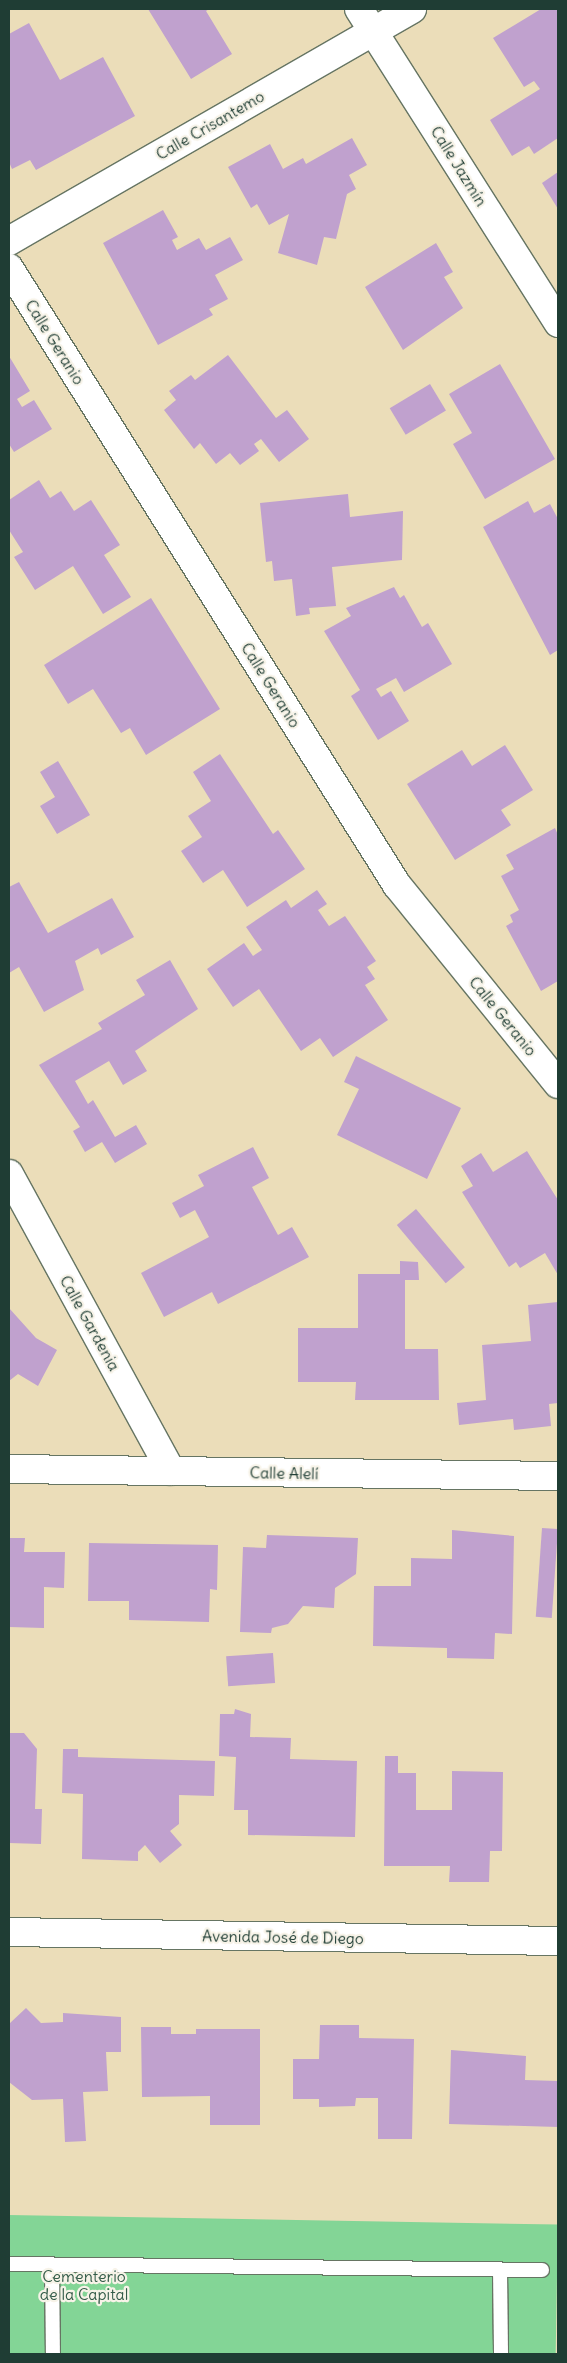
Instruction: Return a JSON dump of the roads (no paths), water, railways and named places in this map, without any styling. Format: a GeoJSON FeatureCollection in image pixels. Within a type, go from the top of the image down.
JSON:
{"type":"FeatureCollection","features":[{"type":"Feature","properties":{"kind":"street","name":"Calle Crisantemo"},"geometry":{"type":"LineString","coordinates":[[9,241],[366,19],[412,9]]}},
{"type":"Feature","properties":{"kind":"street","name":"Calle Jazmín"},"geometry":{"type":"LineString","coordinates":[[366,19],[558,323]]}},
{"type":"Feature","properties":{"kind":"street","name":"Calle Geranio"},"geometry":{"type":"LineString","coordinates":[[9,268],[397,885],[558,1084]]}},
{"type":"Feature","properties":{"kind":"street","name":"Calle Gardenia"},"geometry":{"type":"LineString","coordinates":[[9,1174],[171,1471]]}},
{"type":"Feature","properties":{"kind":"street","name":"Calle Alelí"},"geometry":{"type":"LineString","coordinates":[[9,1469],[558,1476]]}},
{"type":"Feature","properties":{"kind":"street","name":"Avenida José de Diego"},"geometry":{"type":"LineString","coordinates":[[9,1932],[558,1941]]}},
{"type":"Feature","properties":{"kind":"lane"},"geometry":{"type":"LineString","coordinates":[[9,2264],[542,2270]]}},
{"type":"Feature","properties":{"kind":"lane"},"geometry":{"type":"LineString","coordinates":[[52,2264],[53,2354]]}},
{"type":"Feature","properties":{"kind":"lane"},"geometry":{"type":"LineString","coordinates":[[500,2270],[501,2354]]}},
{"type":"Feature","properties":{"kind":"park label","name":"Cementerio de la Capital"},"geometry":{"type":"Point","coordinates":[84,2285]}}]}
